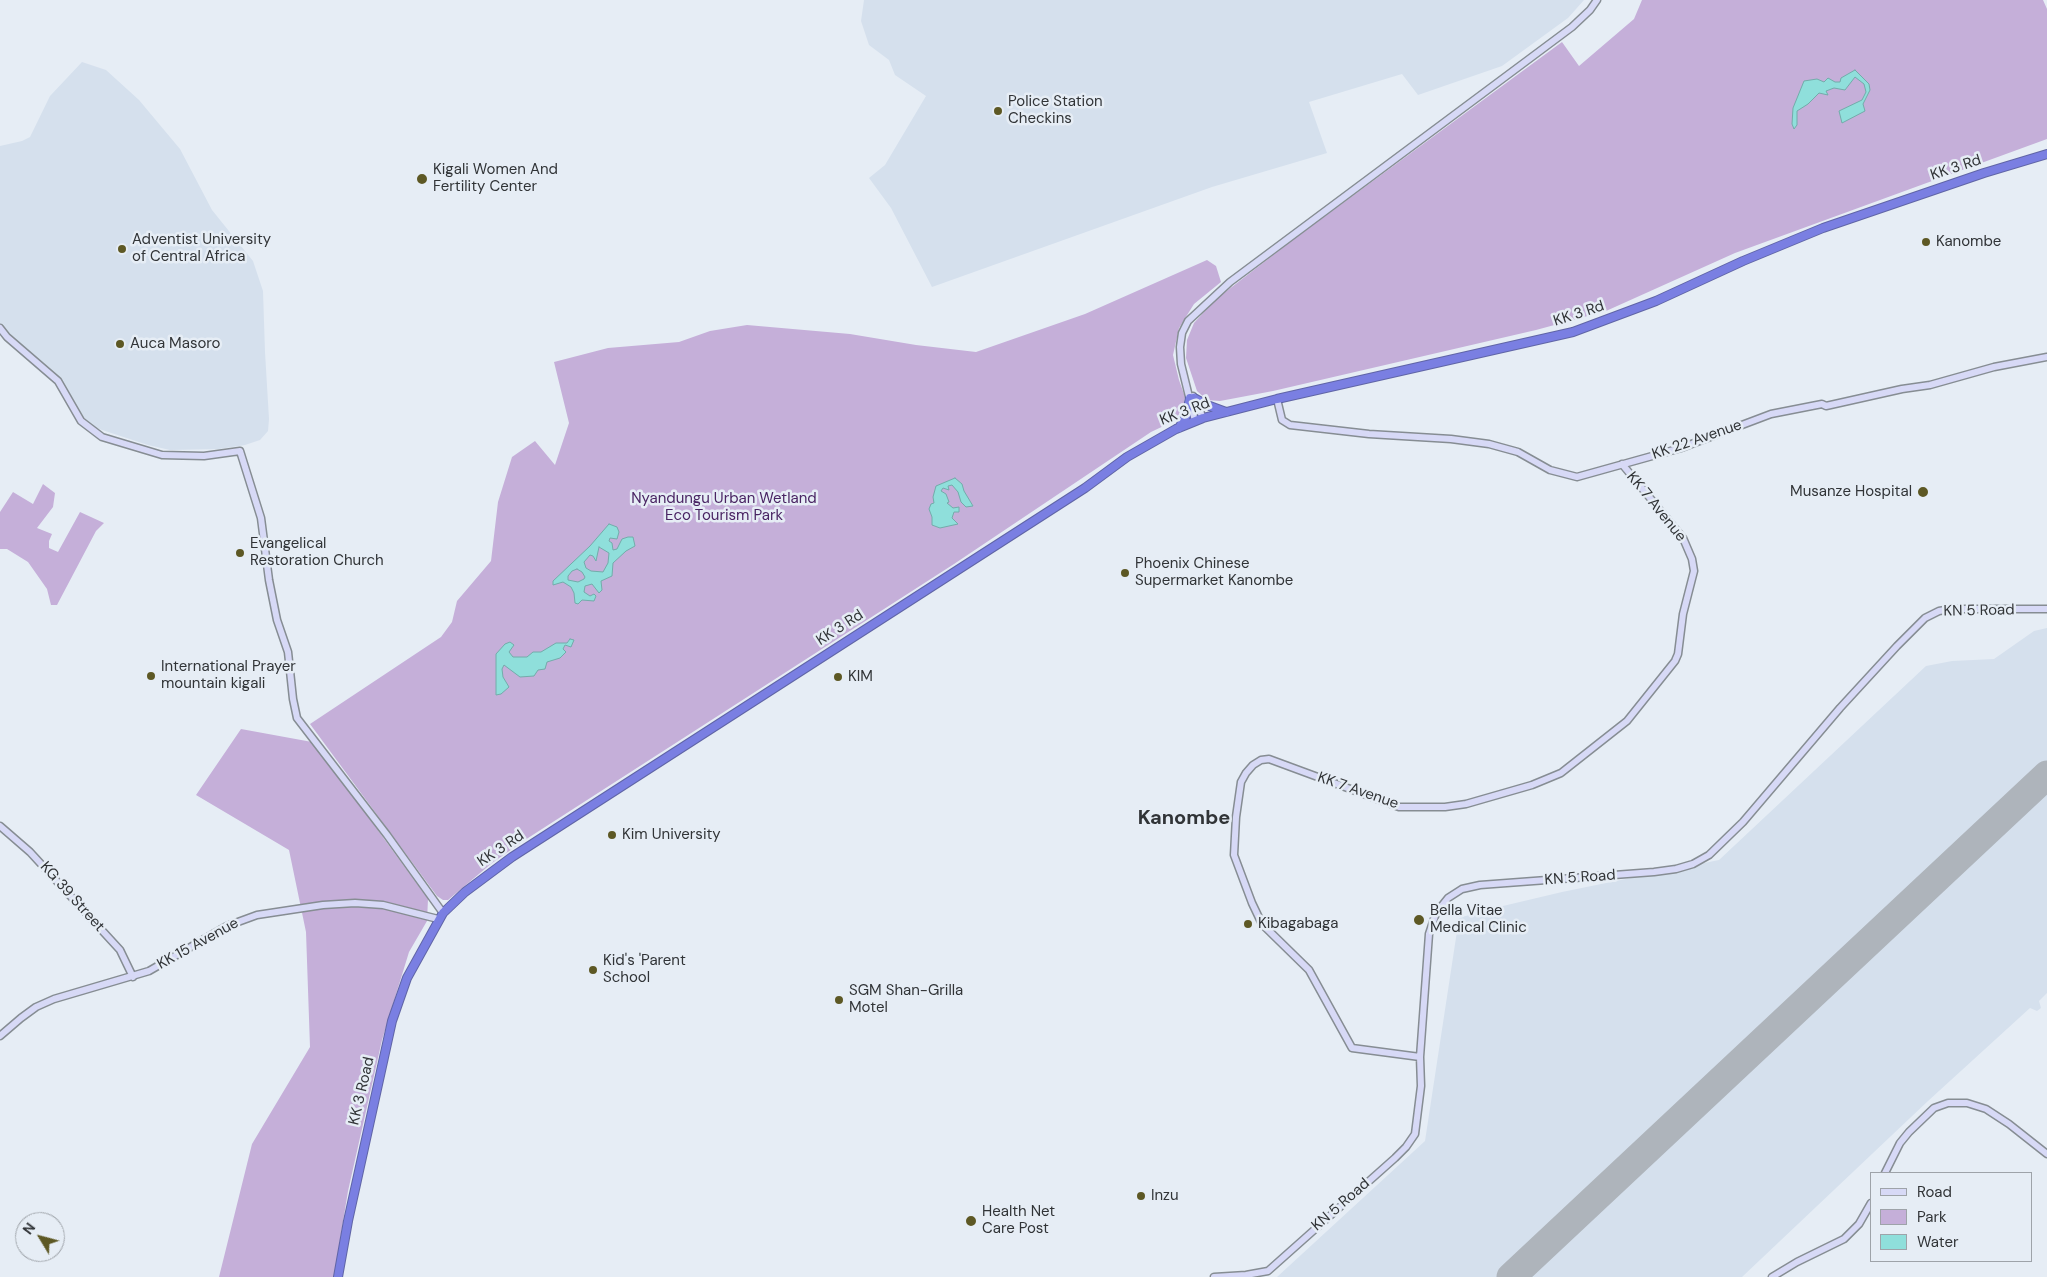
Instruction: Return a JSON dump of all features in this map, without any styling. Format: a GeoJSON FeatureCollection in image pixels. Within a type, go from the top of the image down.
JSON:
{"type":"FeatureCollection","features":[{"type":"Feature","properties":{"kind":"highway","name":"KK 3 Rd"},"geometry":{"type":"LineString","coordinates":[[441,916],[465,892],[512,857],[1085,488],[1142,448],[1179,428],[1203,418],[1277,399],[1573,332],[1656,301],[1759,254],[1823,228],[1984,173],[2047,154]]}},
{"type":"Feature","properties":{"kind":"highway"},"geometry":{"type":"LineString","coordinates":[[1179,428],[1186,416],[1192,398],[1226,412]]}},
{"type":"Feature","properties":{"kind":"highway","name":"KK 3 Road"},"geometry":{"type":"LineString","coordinates":[[338,1277],[357,1178],[398,999],[416,958],[441,916]]}},
{"type":"Feature","properties":{"kind":"street"},"geometry":{"type":"LineString","coordinates":[[1203,418],[1192,398],[1181,364],[1180,347],[1182,334],[1188,321],[1230,282],[1572,28],[1597,0]]}},
{"type":"Feature","properties":{"kind":"street"},"geometry":{"type":"LineString","coordinates":[[0,328],[58,381],[81,421],[102,436],[162,455],[204,456],[240,451],[261,518],[269,580],[278,620],[288,652],[297,718],[387,835],[441,916]]}},
{"type":"Feature","properties":{"kind":"street","name":"KK 22 Avenue"},"geometry":{"type":"LineString","coordinates":[[1277,399],[1282,420],[1290,425],[1489,444],[1518,452],[1550,470],[1577,477],[1681,448],[1771,414],[1822,404],[1826,406],[1902,389],[1930,385],[1994,367],[2047,357]]}},
{"type":"Feature","properties":{"kind":"street"},"geometry":{"type":"LineString","coordinates":[[1192,398],[1195,421]]}},
{"type":"Feature","properties":{"kind":"street","name":"KK 7 Avenue"},"geometry":{"type":"LineString","coordinates":[[1420,1057],[1352,1048],[1309,970],[1262,924],[1234,855],[1236,817],[1241,782],[1253,765],[1261,760],[1269,759],[1399,807],[1445,807],[1466,804],[1532,785],[1561,773],[1627,722],[1668,671],[1678,654],[1682,614],[1694,571],[1692,560],[1682,538],[1622,464]]}},
{"type":"Feature","properties":{"kind":"street","name":"KN 5 Road"},"geometry":{"type":"LineString","coordinates":[[1248,1276],[1268,1270],[1406,1147],[1414,1134],[1421,1086],[1420,1057],[1432,922],[1443,903],[1453,894],[1462,889],[1480,885],[1654,872],[1693,864],[1710,855],[1743,822],[1840,708],[1896,646],[1926,618],[1939,611],[1951,610],[2047,609]]}},
{"type":"Feature","properties":{"kind":"street","name":"KG 39 Street"},"geometry":{"type":"LineString","coordinates":[[0,826],[30,852],[120,950],[133,976]]}},
{"type":"Feature","properties":{"kind":"street","name":"KK 15 Avenue"},"geometry":{"type":"LineString","coordinates":[[0,1036],[36,1007],[54,999],[133,976],[164,963],[227,926],[257,915],[323,905],[355,903],[383,905],[441,916]]}},
{"type":"Feature","properties":{"kind":"street"},"geometry":{"type":"LineString","coordinates":[[1886,1172],[1900,1143],[1909,1132],[1934,1108],[1948,1103],[1967,1103],[1986,1109],[2009,1124],[2047,1154]]}},
{"type":"Feature","properties":{"kind":"street"},"geometry":{"type":"LineString","coordinates":[[1772,1277],[1797,1262],[1844,1239],[1859,1224],[1870,1205]]}},
{"type":"Feature","properties":{"kind":"street"},"geometry":{"type":"LineString","coordinates":[[1214,1277],[1248,1276]]}},
{"type":"Feature","properties":{"kind":"shaded area"},"geometry":{"type":"Polygon","coordinates":[[[864,0],[1584,0],[1568,18],[1502,66],[1418,95],[1402,74],[1309,102],[1327,153],[1212,187],[932,287],[891,208],[869,178],[885,165],[926,96],[895,75],[889,60],[869,45],[861,21],[864,0]]]}},
{"type":"Feature","properties":{"kind":"shaded area","name":"Adventist University of Central Africa"},"geometry":{"type":"Polygon","coordinates":[[[82,62],[106,70],[139,100],[180,149],[212,210],[253,261],[263,291],[269,419],[268,431],[260,440],[245,445],[219,449],[170,450],[148,445],[93,427],[79,413],[62,383],[51,370],[19,343],[0,323],[0,146],[22,141],[30,137],[50,96],[82,62]]]}},
{"type":"Feature","properties":{"kind":"shaded area"},"geometry":{"type":"Polygon","coordinates":[[[2047,628],[2047,993],[2039,1001],[2041,1008],[2037,1011],[2030,1008],[1928,1101],[1742,1277],[1277,1277],[1425,1141],[1459,918],[1562,892],[1719,860],[1926,666],[1952,661],[1994,659],[2034,631],[2047,628]]]}},
{"type":"Feature","properties":{"kind":"green space"},"geometry":{"type":"Polygon","coordinates":[[[1642,0],[2043,0],[2047,9],[2047,139],[1735,253],[1606,311],[1536,330],[1273,391],[1220,401],[1207,400],[1197,391],[1186,358],[1187,340],[1194,323],[1215,300],[1294,239],[1562,42],[1579,66],[1634,19],[1642,0]]]}},
{"type":"Feature","properties":{"kind":"green space","name":"Nyandungu Urban Wetland Eco Tourism Park"},"geometry":{"type":"Polygon","coordinates":[[[1207,260],[1216,266],[1221,282],[1194,304],[1179,328],[1173,355],[1185,397],[1182,411],[1172,422],[1151,432],[954,564],[528,838],[492,863],[448,900],[443,900],[437,896],[310,724],[441,637],[452,622],[457,601],[491,561],[498,502],[512,457],[535,441],[555,465],[569,423],[554,362],[608,348],[679,342],[710,331],[747,325],[850,334],[916,345],[976,352],[1085,314],[1207,260]]]}},
{"type":"Feature","properties":{"kind":"green space"},"geometry":{"type":"Polygon","coordinates":[[[43,484],[55,493],[53,507],[37,528],[52,534],[49,548],[58,552],[80,512],[104,523],[96,531],[57,605],[51,605],[47,589],[28,562],[7,549],[0,549],[0,512],[13,492],[33,504],[43,484]]]}},
{"type":"Feature","properties":{"kind":"green space"},"geometry":{"type":"Polygon","coordinates":[[[241,729],[312,742],[428,899],[427,921],[409,952],[382,1040],[348,1191],[334,1277],[219,1277],[252,1144],[310,1047],[306,932],[289,850],[196,795],[241,729]]]}},
{"type":"Feature","properties":{"kind":"water"},"geometry":{"type":"Polygon","coordinates":[[[1855,70],[1869,84],[1870,90],[1863,104],[1865,111],[1842,123],[1839,111],[1862,100],[1866,92],[1864,84],[1855,77],[1845,90],[1834,88],[1826,91],[1828,95],[1819,93],[1808,104],[1797,111],[1797,125],[1794,129],[1792,124],[1793,108],[1804,81],[1817,79],[1824,82],[1828,78],[1835,82],[1840,82],[1841,78],[1855,70]]]}},
{"type":"Feature","properties":{"kind":"water"},"geometry":{"type":"Polygon","coordinates":[[[955,478],[962,484],[973,506],[966,507],[961,502],[958,492],[952,485],[948,486],[949,490],[943,488],[941,491],[946,494],[949,502],[947,503],[953,508],[959,507],[959,512],[954,512],[952,518],[958,524],[940,528],[932,525],[929,509],[931,504],[934,503],[933,497],[936,486],[955,478]]]}},
{"type":"Feature","properties":{"kind":"water"},"geometry":{"type":"Polygon","coordinates":[[[609,524],[617,527],[619,532],[617,539],[610,538],[609,541],[612,543],[613,550],[617,549],[622,539],[628,537],[633,537],[635,546],[626,551],[613,563],[612,576],[601,581],[602,590],[599,593],[592,584],[585,586],[584,592],[590,596],[594,594],[596,596],[594,601],[582,600],[578,604],[575,603],[571,587],[563,582],[553,585],[553,581],[590,546],[609,524]],[[599,547],[596,561],[590,555],[584,562],[586,568],[591,571],[603,572],[608,563],[609,553],[599,547]],[[577,569],[572,571],[568,576],[568,580],[578,582],[584,579],[585,577],[582,572],[577,569]]]}},
{"type":"Feature","properties":{"kind":"water"},"geometry":{"type":"Polygon","coordinates":[[[570,639],[574,640],[571,647],[565,645],[563,649],[566,652],[560,658],[547,662],[545,669],[538,670],[534,676],[520,677],[504,665],[502,669],[503,677],[509,687],[501,694],[496,695],[496,654],[505,644],[510,642],[514,645],[509,652],[513,657],[527,657],[533,652],[541,652],[556,643],[567,643],[570,639]]]}},
{"type":"Feature","properties":{"kind":"runway"},"geometry":{"type":"LineString","coordinates":[[1511,1277],[2047,775]]}},
{"type":"Feature","properties":{"kind":"place","name":"Police Station Checkins"},"geometry":{"type":"Point","coordinates":[998,111]}},
{"type":"Feature","properties":{"kind":"place","name":"Kigali Women And Fertility Center"},"geometry":{"type":"Point","coordinates":[422,179]}},
{"type":"Feature","properties":{"kind":"place","name":"Kanombe"},"geometry":{"type":"Point","coordinates":[1926,242]}},
{"type":"Feature","properties":{"kind":"place","name":"Adventist University of Central Africa"},"geometry":{"type":"Point","coordinates":[122,249]}},
{"type":"Feature","properties":{"kind":"place","name":"Auca Masoro"},"geometry":{"type":"Point","coordinates":[120,344]}},
{"type":"Feature","properties":{"kind":"place","name":"Musanze Hospital"},"geometry":{"type":"Point","coordinates":[1923,492]}},
{"type":"Feature","properties":{"kind":"place","name":"Evangelical Restoration Church"},"geometry":{"type":"Point","coordinates":[240,553]}},
{"type":"Feature","properties":{"kind":"place","name":"Phoenix Chinese Supermarket Kanombe"},"geometry":{"type":"Point","coordinates":[1125,573]}},
{"type":"Feature","properties":{"kind":"place","name":"International Prayer mountain kigali"},"geometry":{"type":"Point","coordinates":[151,676]}},
{"type":"Feature","properties":{"kind":"place","name":"KIM"},"geometry":{"type":"Point","coordinates":[838,677]}},
{"type":"Feature","properties":{"kind":"place","name":"Kim University"},"geometry":{"type":"Point","coordinates":[612,835]}},
{"type":"Feature","properties":{"kind":"place","name":"Bella Vitae Medical Clinic"},"geometry":{"type":"Point","coordinates":[1419,920]}},
{"type":"Feature","properties":{"kind":"place","name":"Kibagabaga"},"geometry":{"type":"Point","coordinates":[1248,924]}},
{"type":"Feature","properties":{"kind":"place","name":"Kid's 'Parent School"},"geometry":{"type":"Point","coordinates":[593,970]}},
{"type":"Feature","properties":{"kind":"place","name":"SGM Shan-Grilla Motel"},"geometry":{"type":"Point","coordinates":[839,1000]}},
{"type":"Feature","properties":{"kind":"place","name":"Inzu"},"geometry":{"type":"Point","coordinates":[1141,1196]}},
{"type":"Feature","properties":{"kind":"place","name":"Health Net Care Post"},"geometry":{"type":"Point","coordinates":[971,1221]}},
{"type":"Feature","properties":{"kind":"district","name":"Kanombe"},"geometry":{"type":"Point","coordinates":[1184,819]}}]}
